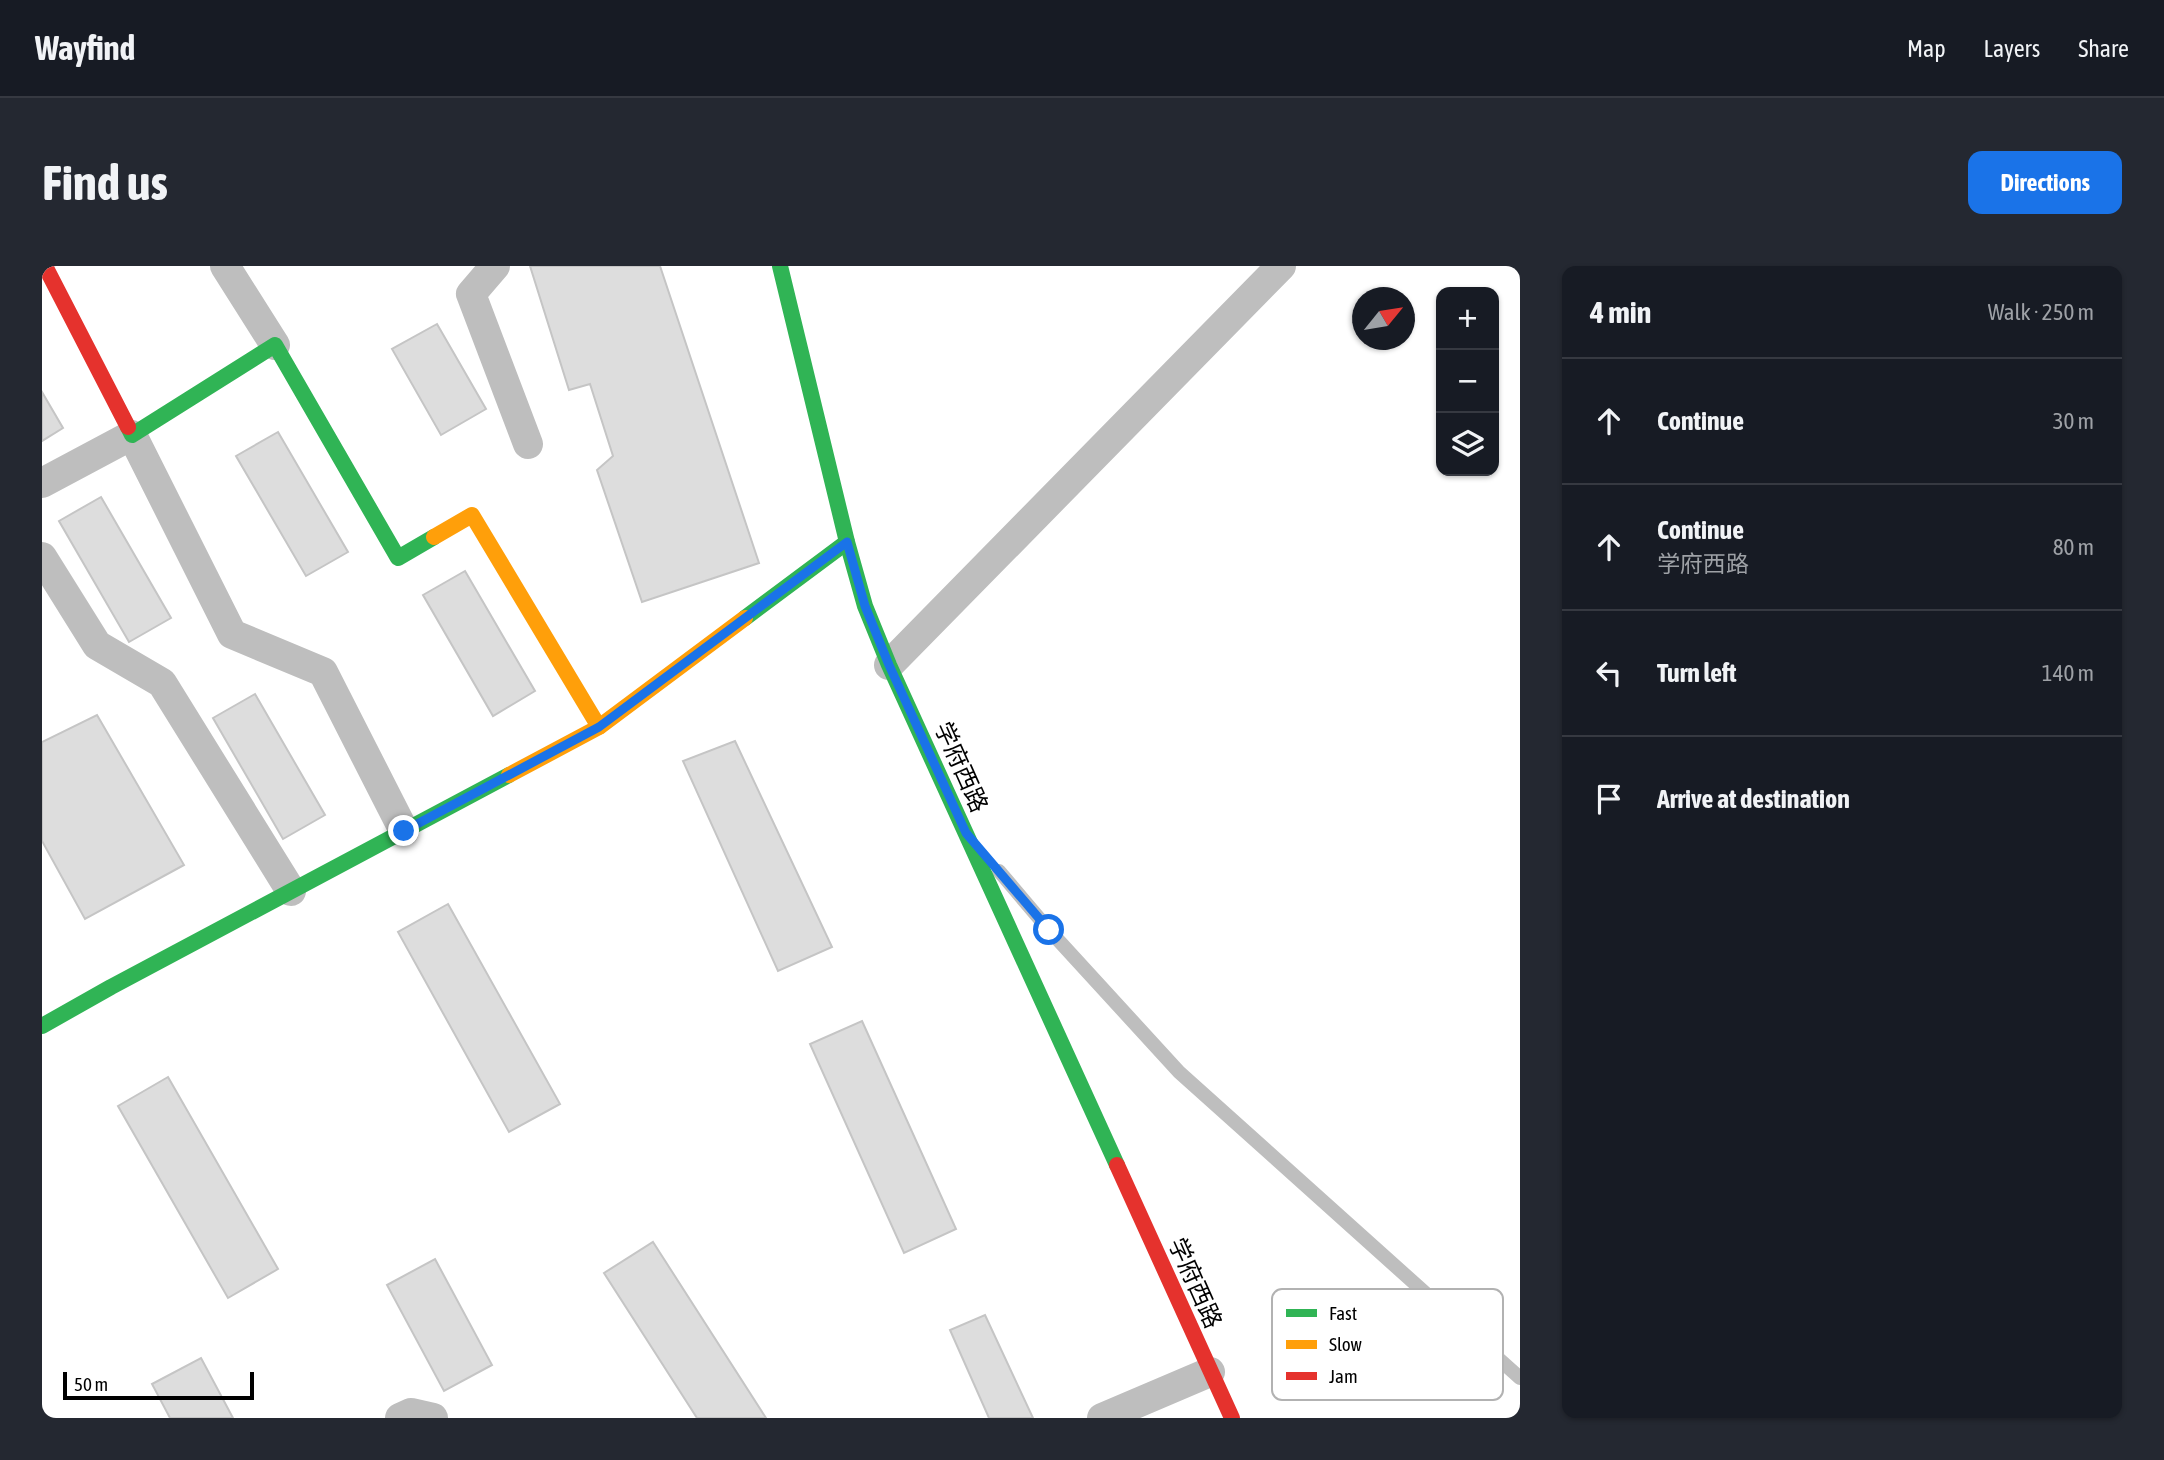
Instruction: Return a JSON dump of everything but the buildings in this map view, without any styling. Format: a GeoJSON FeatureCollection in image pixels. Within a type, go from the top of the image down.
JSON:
{"type":"FeatureCollection","features":[{"type":"Feature","properties":{"kind":"street"},"geometry":{"type":"LineString","coordinates":[[45,266],[232,635],[323,672],[404,831]]}},
{"type":"Feature","properties":{"kind":"street"},"geometry":{"type":"LineString","coordinates":[[225,266],[275,345],[398,558],[472,514],[599,727]]}},
{"type":"Feature","properties":{"kind":"street"},"geometry":{"type":"LineString","coordinates":[[495,266],[471,294],[528,444]]}},
{"type":"Feature","properties":{"kind":"street","name":"学府西路"},"geometry":{"type":"LineString","coordinates":[[780,266],[865,606],[889,665],[1232,1418]]}},
{"type":"Feature","properties":{"kind":"street"},"geometry":{"type":"LineString","coordinates":[[889,665],[1282,266]]}},
{"type":"Feature","properties":{"kind":"street"},"geometry":{"type":"LineString","coordinates":[[42,483],[132,435],[275,345]]}},
{"type":"Feature","properties":{"kind":"street"},"geometry":{"type":"LineString","coordinates":[[42,1026],[599,727],[847,542]]}},
{"type":"Feature","properties":{"kind":"street"},"geometry":{"type":"LineString","coordinates":[[42,557],[97,645],[162,683],[291,891]]}},
{"type":"Feature","properties":{"kind":"street"},"geometry":{"type":"LineString","coordinates":[[1102,1418],[1210,1372]]}},
{"type":"Feature","properties":{"kind":"street"},"geometry":{"type":"LineString","coordinates":[[400,1418],[411,1413],[433,1418]]}},
{"type":"Feature","properties":{"kind":"lane"},"geometry":{"type":"LineString","coordinates":[[966,833],[1049,930],[1179,1072],[1421,1289]]}},
{"type":"Feature","properties":{"kind":"lane"},"geometry":{"type":"LineString","coordinates":[[1503,1363],[1520,1378]]}},
{"type":"Feature","properties":{"kind":"traffic: fast"},"geometry":{"type":"LineString","coordinates":[[780,266],[865,606],[889,665],[1117,1165]]}},
{"type":"Feature","properties":{"kind":"traffic: fast"},"geometry":{"type":"LineString","coordinates":[[128,427],[132,435],[275,345],[398,558],[434,537]]}},
{"type":"Feature","properties":{"kind":"traffic: fast"},"geometry":{"type":"LineString","coordinates":[[745,618],[847,542]]}},
{"type":"Feature","properties":{"kind":"traffic: fast"},"geometry":{"type":"LineString","coordinates":[[42,1026],[509,775]]}},
{"type":"Feature","properties":{"kind":"traffic: slow"},"geometry":{"type":"LineString","coordinates":[[434,537],[472,515],[599,727]]}},
{"type":"Feature","properties":{"kind":"traffic: slow"},"geometry":{"type":"LineString","coordinates":[[509,775],[599,727],[745,618]]}},
{"type":"Feature","properties":{"kind":"traffic: jam"},"geometry":{"type":"LineString","coordinates":[[45,266],[128,427]]}},
{"type":"Feature","properties":{"kind":"traffic: jam"},"geometry":{"type":"LineString","coordinates":[[1117,1165],[1232,1418]]}},
{"type":"Feature","properties":{"kind":"route"},"geometry":{"type":"LineString","coordinates":[[404,831],[599,727],[847,542],[865,606],[889,665],[966,833],[1049,930]]}}]}
